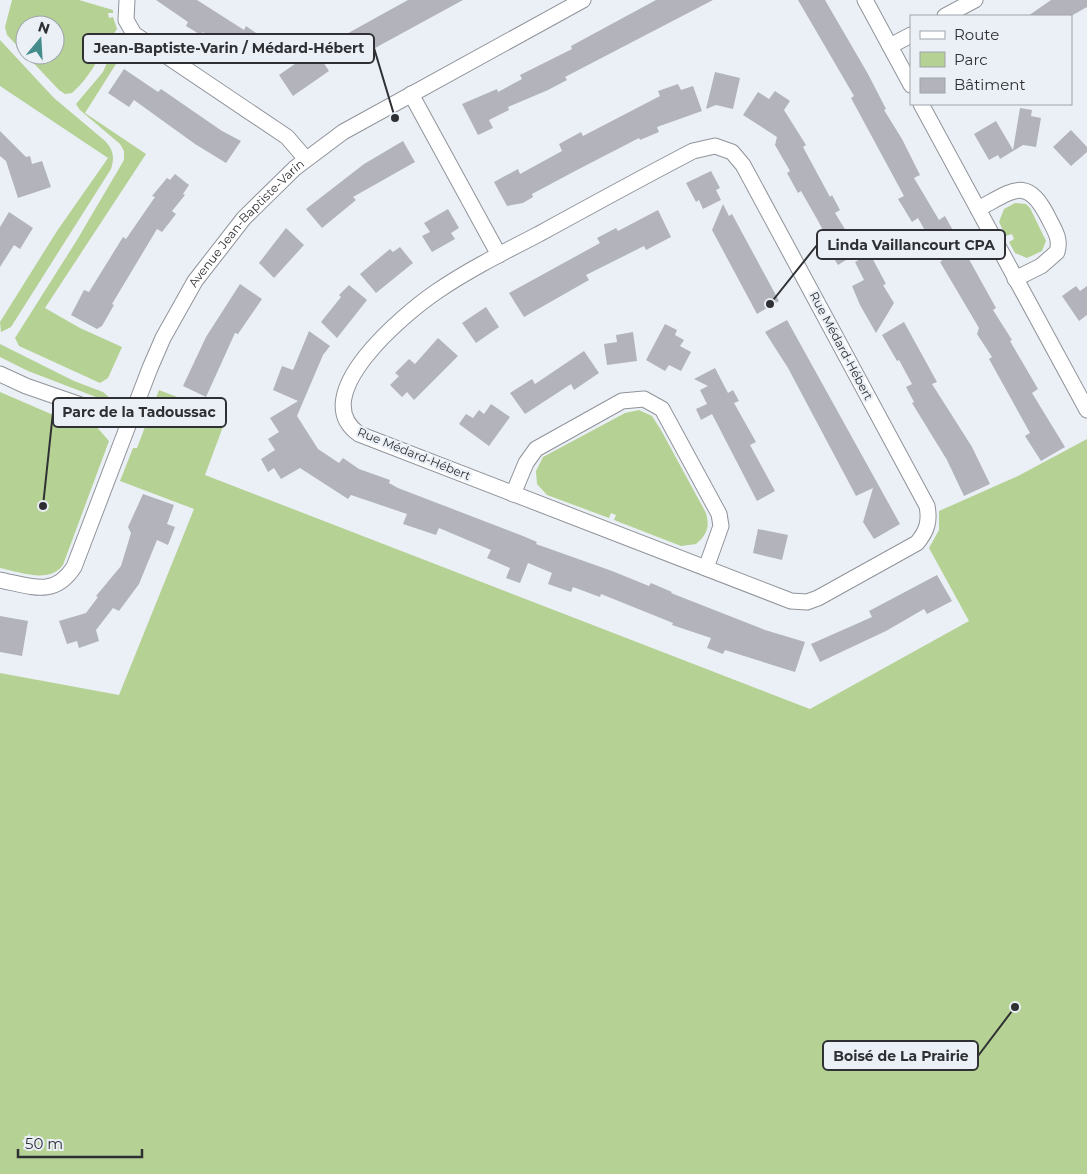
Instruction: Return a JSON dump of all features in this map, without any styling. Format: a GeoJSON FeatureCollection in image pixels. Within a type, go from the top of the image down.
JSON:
{"type":"FeatureCollection","features":[{"type":"Feature","properties":{"kind":"street"},"geometry":{"type":"LineString","coordinates":[[127,0],[126,20],[134,34],[281,133],[306,159]]}},
{"type":"Feature","properties":{"kind":"street","name":"Avenue Jean-Baptiste-Varin"},"geometry":{"type":"LineString","coordinates":[[0,580],[42,588],[56,586],[63,581],[74,566],[163,338],[203,270],[244,218],[306,159],[351,128],[583,0]]}},
{"type":"Feature","properties":{"kind":"street"},"geometry":{"type":"LineString","coordinates":[[865,0],[910,83]]}},
{"type":"Feature","properties":{"kind":"street"},"geometry":{"type":"LineString","coordinates":[[947,15],[974,0]]}},
{"type":"Feature","properties":{"kind":"street"},"geometry":{"type":"LineString","coordinates":[[890,46],[910,36]]}},
{"type":"Feature","properties":{"kind":"street"},"geometry":{"type":"LineString","coordinates":[[411,94],[499,255]]}},
{"type":"Feature","properties":{"kind":"street"},"geometry":{"type":"LineString","coordinates":[[922,105],[1087,410]]}},
{"type":"Feature","properties":{"kind":"street","name":"Rue Médard-Hébert"},"geometry":{"type":"LineString","coordinates":[[715,146],[732,152],[743,164],[927,506],[928,522],[922,537],[910,548],[818,598],[807,602],[791,601],[359,434],[352,429],[344,416],[342,402],[352,378],[396,325],[438,291],[499,255],[699,148],[715,146]]}},
{"type":"Feature","properties":{"kind":"street"},"geometry":{"type":"LineString","coordinates":[[978,209],[1013,191],[1031,192],[1041,202],[1058,238],[1057,252],[1049,260],[1015,279]]}},
{"type":"Feature","properties":{"kind":"street"},"geometry":{"type":"LineString","coordinates":[[0,374],[15,382],[130,422]]}},
{"type":"Feature","properties":{"kind":"street"},"geometry":{"type":"LineString","coordinates":[[513,494],[529,457],[542,444],[622,401],[644,399],[656,404],[666,414],[719,514],[721,526],[706,568]]}},
{"type":"Feature","properties":{"kind":"green space"},"geometry":{"type":"Polygon","coordinates":[[[12,0],[79,0],[113,10],[113,13],[108,13],[109,18],[113,17],[117,29],[86,78],[72,93],[65,94],[35,65],[65,65],[65,15],[15,15],[15,43],[7,35],[5,27],[12,0]]]}},
{"type":"Feature","properties":{"kind":"green space"},"geometry":{"type":"Polygon","coordinates":[[[121,37],[128,45],[85,113],[146,154],[45,308],[80,328],[122,347],[108,378],[100,383],[19,346],[15,338],[77,240],[124,160],[124,151],[120,144],[80,110],[76,104],[103,72],[115,44],[121,37]]]}},
{"type":"Feature","properties":{"kind":"green space"},"geometry":{"type":"Polygon","coordinates":[[[0,40],[15,56],[15,65],[23,65],[54,98],[104,140],[113,156],[111,169],[11,327],[1,332],[0,322],[57,231],[108,158],[0,86],[0,40]]]}},
{"type":"Feature","properties":{"kind":"green space"},"geometry":{"type":"Polygon","coordinates":[[[1015,203],[1026,204],[1030,208],[1046,241],[1042,251],[1027,258],[1015,253],[1009,242],[1014,239],[1012,234],[1006,236],[999,222],[1004,209],[1015,203]]]}},
{"type":"Feature","properties":{"kind":"green space"},"geometry":{"type":"Polygon","coordinates":[[[0,344],[74,381],[103,392],[110,398],[109,402],[28,371],[0,357],[0,344]]]}},
{"type":"Feature","properties":{"kind":"green space"},"geometry":{"type":"Polygon","coordinates":[[[159,390],[227,416],[205,475],[810,709],[969,621],[929,548],[939,530],[939,511],[1018,476],[1087,439],[1087,1174],[0,1174],[0,673],[119,695],[194,509],[120,481],[133,448],[137,448],[159,390]]]}},
{"type":"Feature","properties":{"kind":"green space"},"geometry":{"type":"Polygon","coordinates":[[[0,392],[58,417],[69,414],[95,425],[109,441],[63,565],[57,571],[50,574],[25,574],[0,568],[0,392]]]}},
{"type":"Feature","properties":{"kind":"green space"},"geometry":{"type":"Polygon","coordinates":[[[639,410],[652,416],[706,513],[707,530],[696,544],[681,546],[614,520],[616,515],[611,513],[609,518],[547,495],[537,484],[536,471],[543,457],[625,413],[639,410]]]}},
{"type":"Feature","properties":{"kind":"building"},"geometry":{"type":"Polygon","coordinates":[[[156,0],[197,0],[244,30],[246,26],[262,37],[247,61],[203,32],[201,35],[186,26],[188,22],[156,0]]]}},
{"type":"Feature","properties":{"kind":"building"},"geometry":{"type":"Polygon","coordinates":[[[408,0],[463,0],[353,60],[341,37],[408,0]]]}},
{"type":"Feature","properties":{"kind":"building"},"geometry":{"type":"Polygon","coordinates":[[[656,0],[713,0],[565,77],[567,80],[548,90],[508,107],[509,110],[489,120],[493,128],[478,135],[462,104],[497,89],[498,92],[522,79],[520,75],[572,49],[571,46],[656,0]]]}},
{"type":"Feature","properties":{"kind":"building"},"geometry":{"type":"Polygon","coordinates":[[[798,0],[825,0],[868,74],[886,109],[884,110],[902,139],[920,175],[914,178],[939,220],[945,216],[996,308],[993,310],[1012,340],[1010,341],[1038,389],[1032,393],[1065,447],[1041,461],[1025,436],[1030,433],[989,359],[992,357],[977,334],[979,328],[940,262],[942,261],[918,218],[912,222],[898,199],[904,196],[851,98],[854,96],[798,0]]]}},
{"type":"Feature","properties":{"kind":"building"},"geometry":{"type":"Polygon","coordinates":[[[1051,0],[1087,0],[1087,7],[1072,15],[1029,15],[1051,0]]]}},
{"type":"Feature","properties":{"kind":"building"},"geometry":{"type":"Polygon","coordinates":[[[315,50],[329,71],[293,96],[279,75],[315,50]]]}},
{"type":"Feature","properties":{"kind":"building"},"geometry":{"type":"Polygon","coordinates":[[[124,69],[158,92],[161,89],[222,131],[241,141],[226,163],[195,144],[134,100],[129,107],[108,93],[124,69]]]}},
{"type":"Feature","properties":{"kind":"building"},"geometry":{"type":"Polygon","coordinates":[[[715,72],[740,78],[733,109],[716,105],[706,109],[715,72]]]}},
{"type":"Feature","properties":{"kind":"building"},"geometry":{"type":"Polygon","coordinates":[[[678,84],[681,90],[693,86],[702,111],[657,127],[659,132],[640,140],[639,138],[577,170],[532,194],[533,197],[523,203],[507,206],[494,182],[518,169],[520,174],[562,151],[559,144],[581,132],[583,136],[660,96],[658,91],[678,84]]]}},
{"type":"Feature","properties":{"kind":"building"},"geometry":{"type":"Polygon","coordinates":[[[775,91],[790,101],[784,110],[806,145],[803,147],[830,197],[832,195],[840,210],[835,213],[859,252],[838,265],[827,247],[831,245],[817,219],[801,191],[798,193],[787,173],[790,171],[775,145],[777,137],[743,115],[758,92],[769,99],[775,91]]]}},
{"type":"Feature","properties":{"kind":"building"},"geometry":{"type":"Polygon","coordinates":[[[1020,108],[1032,110],[1031,116],[1041,118],[1036,147],[1023,145],[1000,159],[998,155],[989,160],[974,134],[996,121],[1013,150],[1020,108]]]}},
{"type":"Feature","properties":{"kind":"building"},"geometry":{"type":"Polygon","coordinates":[[[1071,130],[1087,147],[1087,152],[1071,166],[1053,147],[1071,130]]]}},
{"type":"Feature","properties":{"kind":"building"},"geometry":{"type":"Polygon","coordinates":[[[0,131],[26,157],[30,156],[32,164],[42,161],[51,187],[18,198],[6,161],[0,156],[0,131]]]}},
{"type":"Feature","properties":{"kind":"building"},"geometry":{"type":"Polygon","coordinates":[[[403,141],[415,162],[353,197],[356,200],[322,228],[306,209],[364,164],[403,141]]]}},
{"type":"Feature","properties":{"kind":"building"},"geometry":{"type":"Polygon","coordinates":[[[711,171],[720,188],[716,190],[721,200],[703,209],[699,200],[696,202],[686,183],[711,171]]]}},
{"type":"Feature","properties":{"kind":"building"},"geometry":{"type":"Polygon","coordinates":[[[175,174],[189,185],[183,194],[185,195],[172,211],[176,214],[162,232],[157,229],[112,304],[114,305],[102,326],[97,329],[71,315],[84,290],[89,292],[123,237],[126,239],[155,197],[152,196],[167,178],[170,180],[175,174]]]}},
{"type":"Feature","properties":{"kind":"building"},"geometry":{"type":"Polygon","coordinates":[[[723,204],[729,216],[732,214],[779,301],[757,314],[712,230],[723,204]]]}},
{"type":"Feature","properties":{"kind":"building"},"geometry":{"type":"Polygon","coordinates":[[[448,209],[459,228],[451,233],[455,239],[432,252],[422,236],[430,232],[424,223],[448,209]]]}},
{"type":"Feature","properties":{"kind":"building"},"geometry":{"type":"Polygon","coordinates":[[[658,210],[671,237],[646,250],[644,246],[586,275],[589,280],[524,317],[509,293],[600,243],[597,238],[616,228],[618,231],[658,210]]]}},
{"type":"Feature","properties":{"kind":"building"},"geometry":{"type":"Polygon","coordinates":[[[9,212],[33,228],[20,249],[14,245],[0,267],[0,227],[9,212]]]}},
{"type":"Feature","properties":{"kind":"building"},"geometry":{"type":"Polygon","coordinates":[[[286,228],[304,245],[274,278],[259,263],[286,228]]]}},
{"type":"Feature","properties":{"kind":"building"},"geometry":{"type":"Polygon","coordinates":[[[400,247],[413,263],[376,293],[360,274],[390,249],[393,252],[400,247]]]}},
{"type":"Feature","properties":{"kind":"building"},"geometry":{"type":"Polygon","coordinates":[[[870,254],[886,284],[883,285],[894,303],[876,333],[860,305],[852,286],[864,280],[855,262],[870,254]]]}},
{"type":"Feature","properties":{"kind":"building"},"geometry":{"type":"Polygon","coordinates":[[[240,284],[262,299],[238,334],[235,333],[206,397],[183,386],[206,337],[240,284]]]}},
{"type":"Feature","properties":{"kind":"building"},"geometry":{"type":"Polygon","coordinates":[[[349,285],[367,300],[337,338],[321,322],[341,297],[339,295],[349,285]]]}},
{"type":"Feature","properties":{"kind":"building"},"geometry":{"type":"Polygon","coordinates":[[[1076,286],[1080,291],[1087,286],[1087,315],[1079,321],[1062,296],[1076,286]]]}},
{"type":"Feature","properties":{"kind":"building"},"geometry":{"type":"Polygon","coordinates":[[[486,307],[499,327],[476,343],[462,323],[486,307]]]}},
{"type":"Feature","properties":{"kind":"building"},"geometry":{"type":"Polygon","coordinates":[[[787,320],[900,524],[874,539],[863,522],[873,488],[856,496],[788,368],[765,332],[787,320]]]}},
{"type":"Feature","properties":{"kind":"building"},"geometry":{"type":"Polygon","coordinates":[[[904,322],[937,382],[932,384],[972,447],[990,484],[964,496],[947,460],[912,403],[914,402],[906,387],[912,384],[882,335],[904,322]]]}},
{"type":"Feature","properties":{"kind":"building"},"geometry":{"type":"Polygon","coordinates":[[[665,324],[677,330],[675,335],[684,340],[680,346],[691,352],[681,371],[669,365],[665,371],[646,360],[665,324]]]}},
{"type":"Feature","properties":{"kind":"building"},"geometry":{"type":"Polygon","coordinates":[[[309,331],[330,346],[323,355],[297,416],[318,449],[339,463],[343,458],[359,469],[390,480],[389,483],[398,488],[523,536],[537,542],[536,544],[649,586],[651,583],[671,593],[765,630],[805,642],[795,672],[725,650],[723,654],[707,648],[711,638],[672,625],[673,623],[601,594],[600,597],[573,587],[571,592],[548,584],[552,573],[528,563],[520,583],[506,578],[510,568],[487,558],[491,550],[439,528],[436,535],[403,524],[407,514],[351,495],[348,499],[300,468],[281,479],[274,468],[268,472],[261,459],[275,450],[268,439],[279,432],[270,418],[298,401],[273,390],[282,366],[293,370],[309,331]]]}},
{"type":"Feature","properties":{"kind":"building"},"geometry":{"type":"Polygon","coordinates":[[[633,332],[637,361],[607,365],[604,344],[617,342],[616,335],[633,332]]]}},
{"type":"Feature","properties":{"kind":"building"},"geometry":{"type":"Polygon","coordinates":[[[438,338],[458,356],[414,400],[407,392],[402,397],[390,385],[399,376],[395,373],[409,359],[415,364],[438,338]]]}},
{"type":"Feature","properties":{"kind":"building"},"geometry":{"type":"Polygon","coordinates":[[[584,351],[599,373],[574,390],[571,384],[525,414],[510,393],[532,379],[535,384],[584,351]]]}},
{"type":"Feature","properties":{"kind":"building"},"geometry":{"type":"Polygon","coordinates":[[[715,368],[728,393],[733,390],[739,401],[734,403],[756,442],[750,445],[775,491],[757,501],[712,414],[701,420],[696,409],[707,404],[700,390],[708,386],[694,379],[715,368]]]}},
{"type":"Feature","properties":{"kind":"building"},"geometry":{"type":"Polygon","coordinates":[[[491,404],[510,417],[489,446],[459,424],[466,414],[473,418],[479,410],[484,414],[491,404]]]}},
{"type":"Feature","properties":{"kind":"building"},"geometry":{"type":"Polygon","coordinates":[[[143,494],[174,505],[167,524],[175,527],[168,545],[157,540],[139,584],[119,611],[113,608],[96,630],[99,641],[79,648],[77,641],[67,644],[59,621],[86,613],[98,597],[96,596],[121,566],[131,533],[128,527],[143,494]]]}},
{"type":"Feature","properties":{"kind":"building"},"geometry":{"type":"Polygon","coordinates":[[[758,529],[788,535],[782,560],[753,553],[758,529]]]}},
{"type":"Feature","properties":{"kind":"building"},"geometry":{"type":"Polygon","coordinates":[[[937,575],[952,601],[927,614],[924,609],[886,631],[820,662],[811,644],[872,617],[869,611],[937,575]]]}},
{"type":"Feature","properties":{"kind":"building"},"geometry":{"type":"Polygon","coordinates":[[[0,616],[28,621],[22,656],[0,652],[0,616]]]}},
{"type":"Feature","properties":{"kind":"place","name":"Jean-Baptiste-Varin / Médard-Hébert"},"geometry":{"type":"Point","coordinates":[395,118]}},
{"type":"Feature","properties":{"kind":"place","name":"Linda Vaillancourt CPA"},"geometry":{"type":"Point","coordinates":[770,304]}},
{"type":"Feature","properties":{"kind":"place","name":"Parc de la Tadoussac"},"geometry":{"type":"Point","coordinates":[43,506]}},
{"type":"Feature","properties":{"kind":"place","name":"Boisé de La Prairie"},"geometry":{"type":"Point","coordinates":[1015,1007]}}]}
